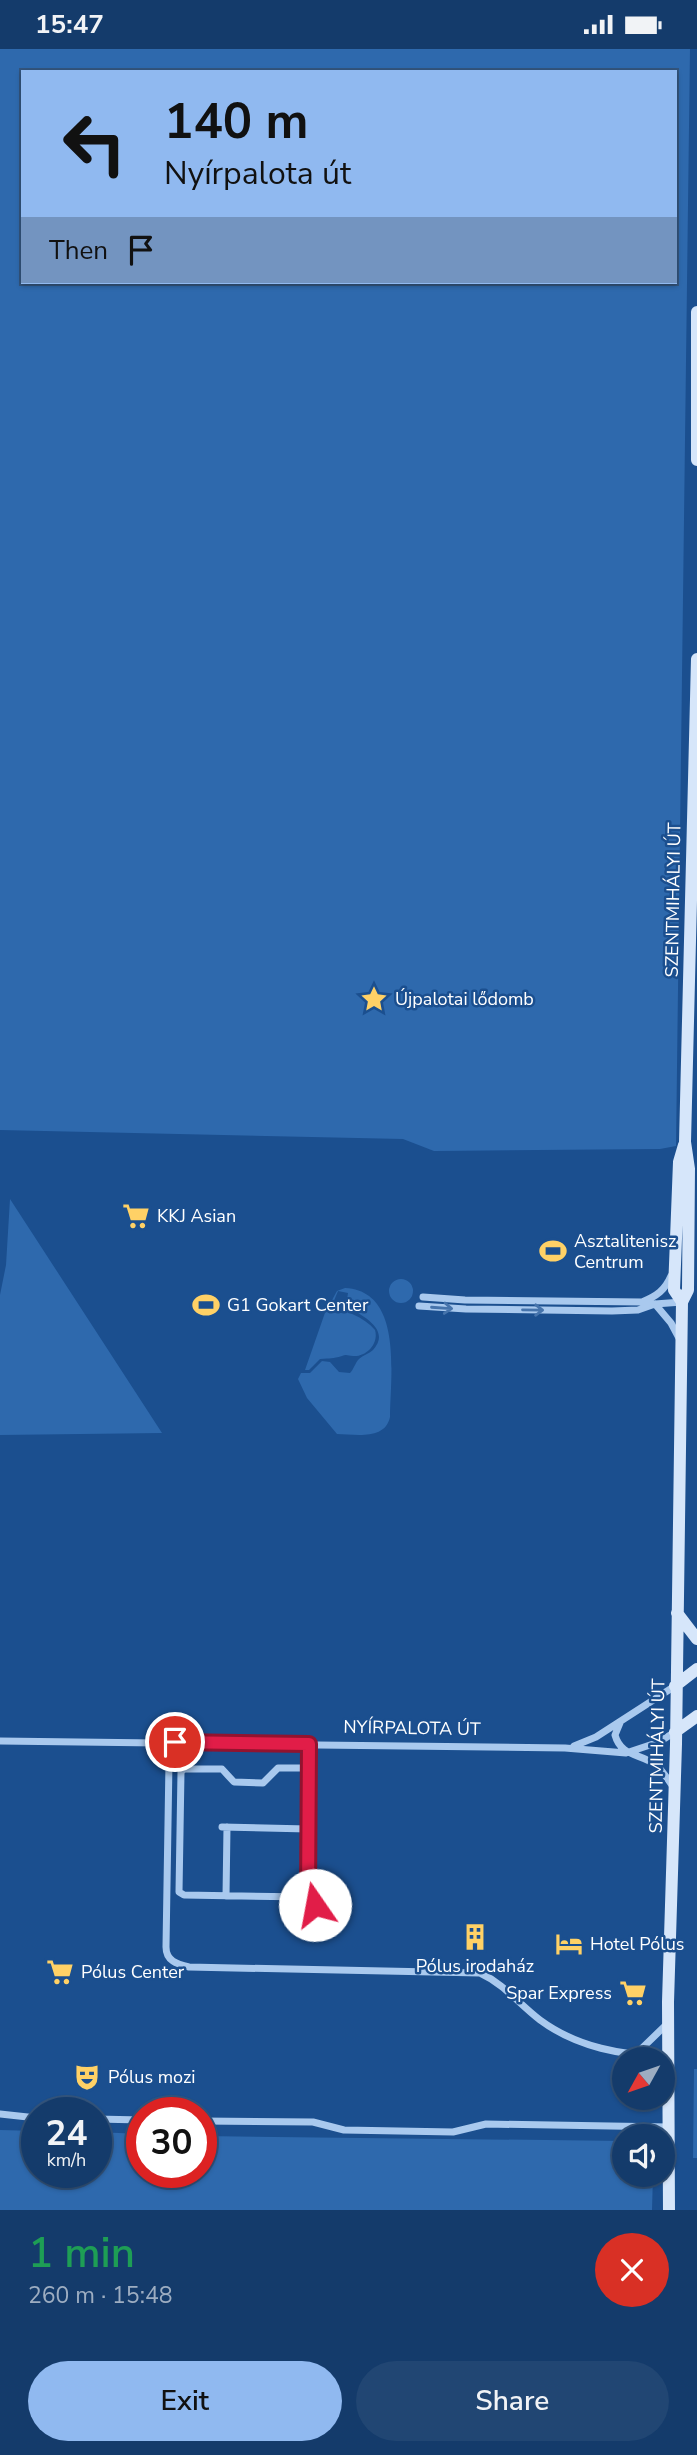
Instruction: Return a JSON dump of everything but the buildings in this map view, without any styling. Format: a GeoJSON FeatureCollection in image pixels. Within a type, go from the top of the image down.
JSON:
{"type":"FeatureCollection","features":[{"type":"Feature","properties":{"kind":"main road"},"geometry":{"type":"LineString","coordinates":[[697,313],[697,460]]}},
{"type":"Feature","properties":{"kind":"main road","name":"SZENTMIHÁLYI ÚT"},"geometry":{"type":"LineString","coordinates":[[668,2047],[682,1302],[688,1290],[689,1169],[685,1142],[697,659]]}},
{"type":"Feature","properties":{"kind":"main road","name":"SZENTMIHÁLYI ÚT"},"geometry":{"type":"LineString","coordinates":[[682,1302],[674,1290],[679,1163],[685,1142]]}},
{"type":"Feature","properties":{"kind":"main road"},"geometry":{"type":"LineString","coordinates":[[677,1613],[697,1639]]}},
{"type":"Feature","properties":{"kind":"main road","name":"NYÍRPALOTA ÚT"},"geometry":{"type":"LineString","coordinates":[[675,1686],[697,1669]]}},
{"type":"Feature","properties":{"kind":"main road","name":"NYÍRPALOTA ÚT"},"geometry":{"type":"LineString","coordinates":[[676,1732],[697,1716]]}},
{"type":"Feature","properties":{"kind":"main road","name":"SZENTMIHÁLYI ÚT"},"geometry":{"type":"LineString","coordinates":[[669,2187],[669,2210]]}},
{"type":"Feature","properties":{"kind":"street"},"geometry":{"type":"LineString","coordinates":[[642,1302],[662,1291],[675,1265]]}},
{"type":"Feature","properties":{"kind":"street"},"geometry":{"type":"LineString","coordinates":[[423,1297],[655,1304],[682,1302]]}},
{"type":"Feature","properties":{"kind":"street"},"geometry":{"type":"LineString","coordinates":[[419,1306],[612,1311],[638,1310],[655,1304]]}},
{"type":"Feature","properties":{"kind":"street"},"geometry":{"type":"LineString","coordinates":[[655,1304],[671,1323],[681,1343]]}},
{"type":"Feature","properties":{"kind":"street","name":"NYÍRPALOTA ÚT"},"geometry":{"type":"LineString","coordinates":[[565,1748],[583,1743],[620,1723],[675,1686]]}},
{"type":"Feature","properties":{"kind":"street"},"geometry":{"type":"LineString","coordinates":[[659,1698],[670,1703],[675,1709]]}},
{"type":"Feature","properties":{"kind":"street"},"geometry":{"type":"LineString","coordinates":[[620,1723],[615,1735],[626,1753],[647,1759],[659,1767],[674,1789]]}},
{"type":"Feature","properties":{"kind":"street","name":"NYÍRPALOTA ÚT"},"geometry":{"type":"LineString","coordinates":[[0,1741],[565,1748],[626,1753],[659,1742],[676,1732]]}},
{"type":"Feature","properties":{"kind":"street"},"geometry":{"type":"LineString","coordinates":[[309,1744],[308,1897],[315,1905]]}},
{"type":"Feature","properties":{"kind":"street"},"geometry":{"type":"LineString","coordinates":[[169,1762],[166,1952],[172,1961],[189,1967],[480,1973],[501,1985],[539,2020],[593,2048],[612,2051]]}},
{"type":"Feature","properties":{"kind":"street"},"geometry":{"type":"LineString","coordinates":[[308,1897],[184,1895],[179,1892],[181,1772],[184,1769],[222,1769],[234,1782],[263,1783],[278,1768],[309,1768]]}},
{"type":"Feature","properties":{"kind":"street"},"geometry":{"type":"LineString","coordinates":[[226,1896],[224,1827],[308,1829]]}},
{"type":"Feature","properties":{"kind":"street"},"geometry":{"type":"LineString","coordinates":[[643,2047],[668,2022]]}},
{"type":"Feature","properties":{"kind":"street"},"geometry":{"type":"LineString","coordinates":[[0,2114],[21,2116]]}},
{"type":"Feature","properties":{"kind":"street"},"geometry":{"type":"LineString","coordinates":[[217,2121],[313,2122],[344,2130],[440,2132],[453,2132],[486,2124],[612,2126]]}},
{"type":"Feature","properties":{"kind":"shaded area"},"geometry":{"type":"Polygon","coordinates":[[[0,49],[690,49],[676,1146],[660,1149],[434,1151],[403,1139],[0,1130],[0,49]]]}},
{"type":"Feature","properties":{"kind":"shaded area"},"geometry":{"type":"Polygon","coordinates":[[[10,1199],[162,1433],[0,1435],[0,1295],[6,1265],[10,1199]]]}},
{"type":"Feature","properties":{"kind":"shaded area"},"geometry":{"type":"Polygon","coordinates":[[[401,1279],[410,1282],[413,1291],[410,1300],[401,1303],[392,1300],[389,1291],[392,1282],[401,1279]]]}},
{"type":"Feature","properties":{"kind":"shaded area"},"geometry":{"type":"Polygon","coordinates":[[[345,1288],[364,1293],[377,1304],[390,1339],[390,1417],[382,1430],[368,1435],[337,1434],[307,1398],[298,1379],[301,1373],[310,1373],[322,1361],[330,1362],[339,1372],[350,1373],[359,1359],[373,1350],[378,1342],[377,1329],[372,1323],[346,1306],[348,1293],[338,1291],[333,1303],[331,1302],[337,1291],[345,1288]]]}},
{"type":"Feature","properties":{"kind":"shaded area"},"geometry":{"type":"Polygon","coordinates":[[[327,1307],[347,1312],[365,1321],[375,1330],[375,1340],[371,1348],[363,1354],[320,1359],[309,1370],[305,1370],[327,1307]]]}},
{"type":"Feature","properties":{"kind":"shaded area"},"geometry":{"type":"Polygon","coordinates":[[[694,2069],[697,2069],[697,2158],[693,2158],[694,2069]]]}},
{"type":"Feature","properties":{"kind":"shaded area"},"geometry":{"type":"Polygon","coordinates":[[[0,2130],[21,2131],[21,2188],[112,2188],[112,2133],[126,2133],[126,2188],[217,2188],[217,2136],[612,2141],[612,2187],[653,2187],[652,2210],[0,2210],[0,2130]]]}},
{"type":"Feature","properties":{"kind":"place","name":"Újpalotai lődomb"},"geometry":{"type":"Point","coordinates":[374,999]}},
{"type":"Feature","properties":{"kind":"place","name":"KKJ Asian"},"geometry":{"type":"Point","coordinates":[136,1216]}},
{"type":"Feature","properties":{"kind":"place","name":"Asztalitenisz Centrum"},"geometry":{"type":"Point","coordinates":[553,1251]}},
{"type":"Feature","properties":{"kind":"place","name":"G1 Gokart Center"},"geometry":{"type":"Point","coordinates":[206,1305]}},
{"type":"Feature","properties":{"kind":"place","name":"Pólus irodaház"},"geometry":{"type":"Point","coordinates":[475,1937]}},
{"type":"Feature","properties":{"kind":"place","name":"Hotel Pólus"},"geometry":{"type":"Point","coordinates":[569,1944]}},
{"type":"Feature","properties":{"kind":"place","name":"Pólus Center"},"geometry":{"type":"Point","coordinates":[60,1972]}},
{"type":"Feature","properties":{"kind":"place","name":"Spar Express"},"geometry":{"type":"Point","coordinates":[633,1993]}},
{"type":"Feature","properties":{"kind":"place","name":"Pólus mozi"},"geometry":{"type":"Point","coordinates":[87,2077]}},
{"type":"Feature","properties":{"kind":"route"},"geometry":{"type":"LineString","coordinates":[[175,1742],[309,1744],[308,1897],[315,1905]]}}]}
